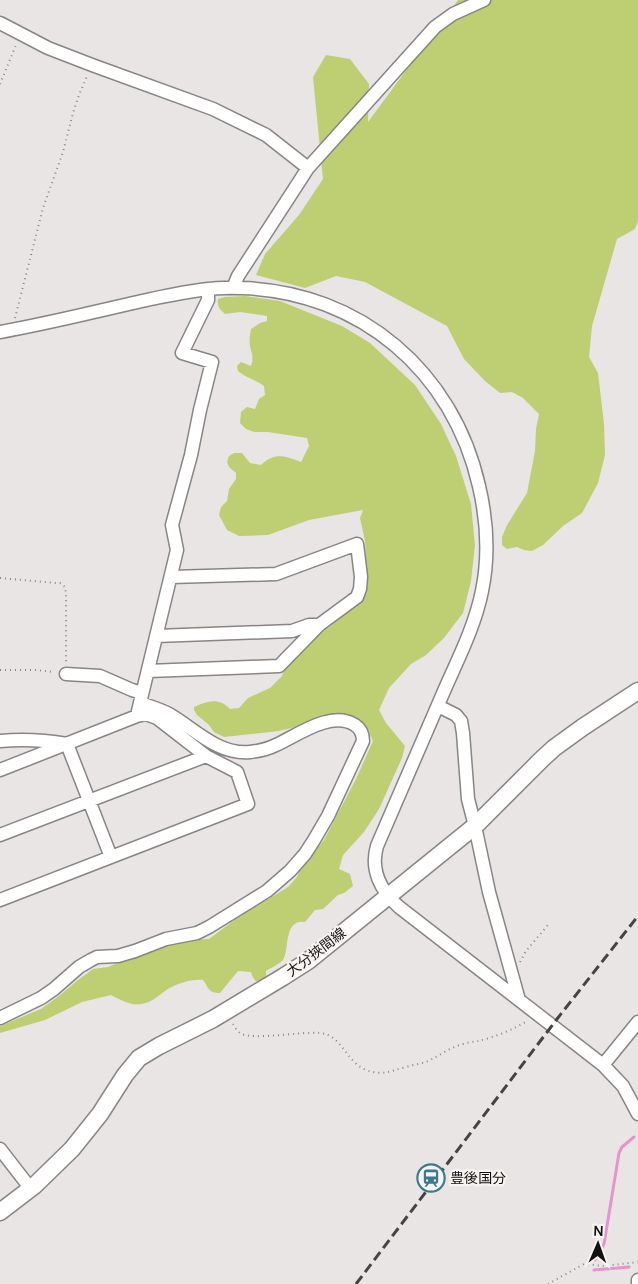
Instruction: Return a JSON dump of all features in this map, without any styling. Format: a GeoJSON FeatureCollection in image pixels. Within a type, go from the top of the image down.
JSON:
{"type":"FeatureCollection","features":[{"type":"Feature","properties":{"kind":"main road","name":"大分挾間線"},"geometry":{"type":"LineString","coordinates":[[0,1212],[31,1189],[72,1149],[140,1058],[149,1051],[226,1011],[300,967],[475,826],[554,748],[638,691]]}},
{"type":"Feature","properties":{"kind":"street"},"geometry":{"type":"LineString","coordinates":[[233,288],[238,276],[308,168],[435,27],[453,14],[484,0]]}},
{"type":"Feature","properties":{"kind":"street"},"geometry":{"type":"LineString","coordinates":[[0,23],[48,48],[213,109],[266,136],[308,168]]}},
{"type":"Feature","properties":{"kind":"street"},"geometry":{"type":"LineString","coordinates":[[137,716],[178,550],[172,524],[191,455],[212,362],[182,353],[208,300],[208,289]]}},
{"type":"Feature","properties":{"kind":"street"},"geometry":{"type":"LineString","coordinates":[[3,331],[208,289],[269,290],[306,297],[341,310],[366,324],[401,351],[424,373],[446,403],[458,426],[477,475],[483,502],[486,530],[486,562],[483,588],[476,614],[375,852],[374,866],[376,873],[381,886],[388,896],[404,911],[603,1065],[623,1086],[638,1114]]}},
{"type":"Feature","properties":{"kind":"street"},"geometry":{"type":"LineString","coordinates":[[148,671],[279,666],[319,625],[357,597],[361,577],[357,544],[276,574],[171,577]]}},
{"type":"Feature","properties":{"kind":"street"},"geometry":{"type":"LineString","coordinates":[[156,636],[292,631],[310,625],[319,625]]}},
{"type":"Feature","properties":{"kind":"street"},"geometry":{"type":"LineString","coordinates":[[0,1018],[41,998],[79,967],[91,960],[98,957],[118,956],[166,939],[197,933],[267,891],[293,867],[314,840],[328,816],[364,741],[362,732],[353,724],[345,720],[334,720],[316,726],[266,749],[234,752],[218,746],[168,713],[141,698],[132,690],[100,676],[66,674]]}},
{"type":"Feature","properties":{"kind":"street"},"geometry":{"type":"LineString","coordinates":[[438,706],[456,715],[461,721],[468,799],[489,892],[519,1000]]}},
{"type":"Feature","properties":{"kind":"street"},"geometry":{"type":"LineString","coordinates":[[0,770],[146,714],[157,718],[206,756],[237,772],[248,804],[0,900]]}},
{"type":"Feature","properties":{"kind":"street"},"geometry":{"type":"LineString","coordinates":[[0,742],[42,740],[67,744]]}},
{"type":"Feature","properties":{"kind":"street"},"geometry":{"type":"LineString","coordinates":[[67,744],[111,857]]}},
{"type":"Feature","properties":{"kind":"street"},"geometry":{"type":"LineString","coordinates":[[0,835],[206,756]]}},
{"type":"Feature","properties":{"kind":"street"},"geometry":{"type":"LineString","coordinates":[[603,1065],[638,1022]]}},
{"type":"Feature","properties":{"kind":"street"},"geometry":{"type":"LineString","coordinates":[[0,1148],[31,1189]]}},
{"type":"Feature","properties":{"kind":"path"},"geometry":{"type":"LineString","coordinates":[[0,84],[20,34]]}},
{"type":"Feature","properties":{"kind":"path"},"geometry":{"type":"LineString","coordinates":[[3,331],[16,317],[43,208],[64,152],[79,95],[92,65]]}},
{"type":"Feature","properties":{"kind":"path"},"geometry":{"type":"LineString","coordinates":[[0,578],[60,583],[65,587],[66,674],[35,670],[0,670]]}},
{"type":"Feature","properties":{"kind":"path"},"geometry":{"type":"LineString","coordinates":[[510,970],[520,962],[528,948],[550,924]]}},
{"type":"Feature","properties":{"kind":"path"},"geometry":{"type":"LineString","coordinates":[[226,1011],[240,1034],[260,1036],[324,1033],[335,1038],[360,1067],[382,1073],[393,1072],[404,1067],[427,1062],[454,1047],[479,1041],[518,1027],[531,1018]]}},
{"type":"Feature","properties":{"kind":"path"},"geometry":{"type":"LineString","coordinates":[[548,1284],[581,1265],[604,1266],[638,1262]]}},
{"type":"Feature","properties":{"kind":"green space"},"geometry":{"type":"Polygon","coordinates":[[[458,0],[638,0],[638,221],[635,229],[617,239],[592,326],[589,357],[598,373],[604,424],[605,455],[598,483],[582,513],[563,526],[543,545],[532,551],[517,547],[507,549],[502,545],[502,537],[507,525],[527,493],[535,451],[539,414],[523,398],[512,392],[500,393],[485,381],[464,359],[447,326],[365,282],[336,276],[305,288],[256,275],[265,254],[299,215],[323,179],[313,77],[326,55],[350,59],[369,84],[368,122],[458,0]]]}},
{"type":"Feature","properties":{"kind":"green space"},"geometry":{"type":"Polygon","coordinates":[[[245,296],[280,301],[342,326],[370,343],[415,385],[441,424],[456,456],[471,504],[475,545],[471,581],[463,613],[444,638],[426,655],[411,664],[389,688],[379,710],[386,723],[405,746],[402,758],[379,809],[364,832],[343,855],[339,869],[350,874],[353,886],[338,895],[323,909],[315,910],[305,922],[298,922],[293,925],[288,936],[283,960],[266,971],[266,978],[262,983],[255,980],[251,972],[238,971],[220,993],[211,991],[203,980],[198,980],[173,986],[151,1001],[141,1004],[122,1001],[111,995],[82,1002],[45,1020],[0,1033],[0,1026],[41,1009],[93,969],[108,967],[151,949],[184,940],[209,939],[236,919],[288,887],[324,840],[356,779],[373,741],[366,726],[337,714],[321,716],[304,725],[279,731],[224,737],[214,732],[194,710],[194,707],[213,701],[222,703],[230,709],[239,708],[248,698],[270,688],[282,676],[287,663],[306,645],[361,602],[367,593],[365,541],[360,518],[363,510],[309,520],[268,535],[239,536],[227,530],[219,515],[221,507],[227,501],[229,489],[236,479],[236,473],[229,467],[227,462],[229,456],[234,453],[242,453],[250,463],[261,465],[271,458],[280,456],[301,462],[309,446],[307,438],[268,432],[254,432],[246,429],[240,423],[241,412],[247,407],[255,409],[259,399],[265,395],[264,386],[238,371],[237,366],[241,362],[251,366],[253,358],[250,342],[251,329],[267,321],[267,316],[240,312],[225,314],[219,307],[218,299],[245,296]]]}},
{"type":"Feature","properties":{"kind":"waterway"},"geometry":{"type":"LineString","coordinates":[[595,1260],[604,1244],[619,1153],[622,1147],[634,1137]]}},
{"type":"Feature","properties":{"kind":"waterway"},"geometry":{"type":"LineString","coordinates":[[594,1270],[629,1267]]}},
{"type":"Feature","properties":{"kind":"railway"},"geometry":{"type":"LineString","coordinates":[[356,1284],[557,1019],[638,916]]}},
{"type":"Feature","properties":{"kind":"place","name":"豊後国分"},"geometry":{"type":"Point","coordinates":[431,1178]}}]}
